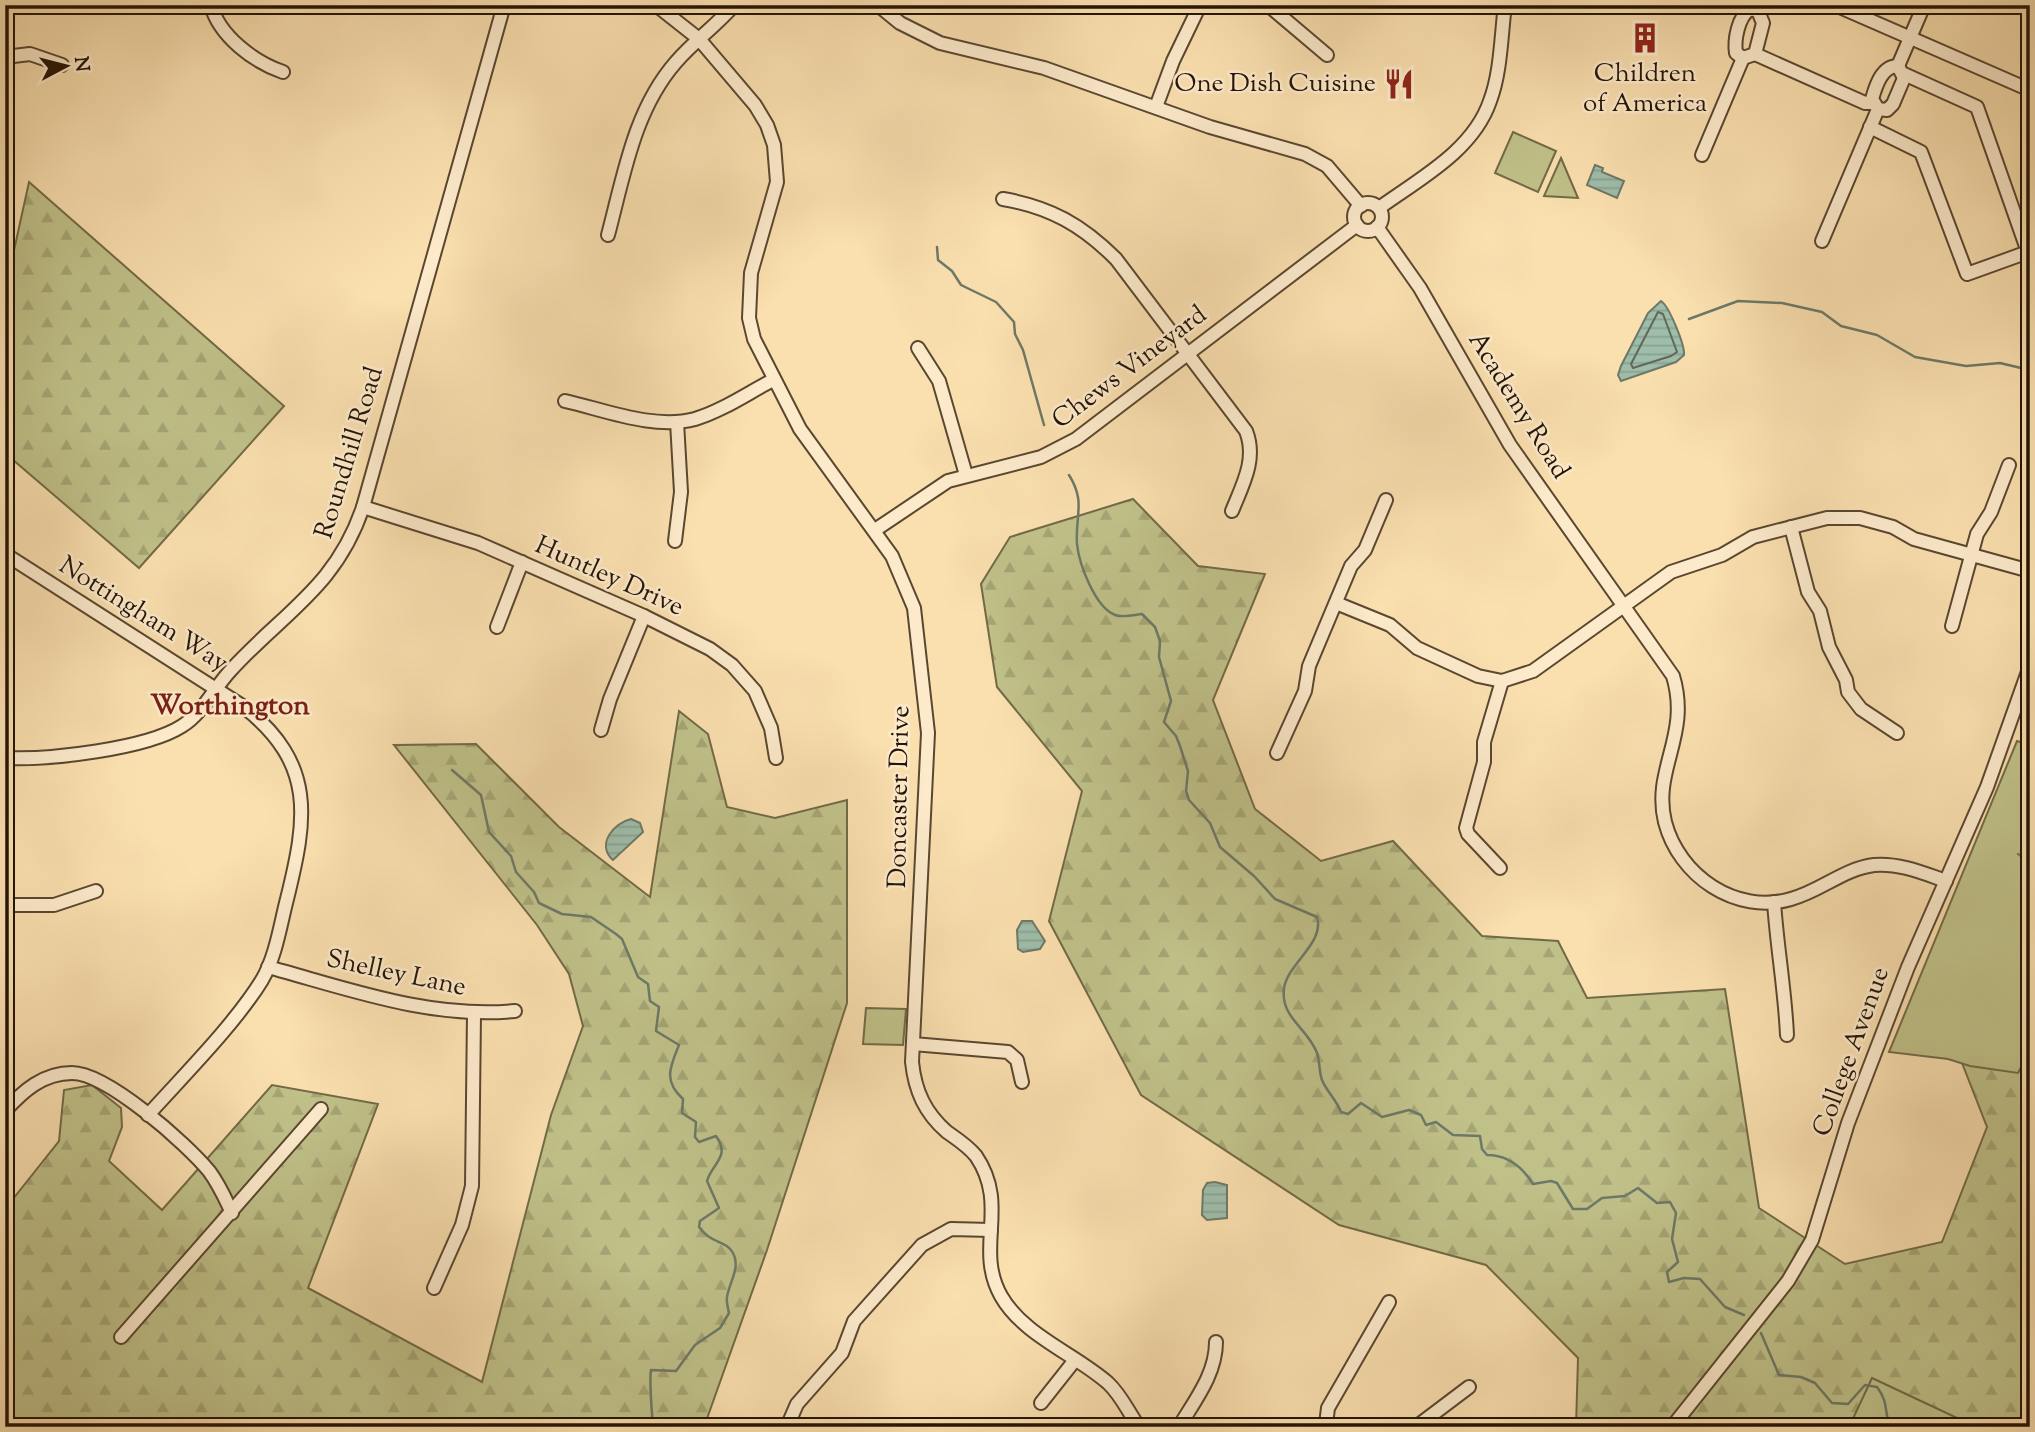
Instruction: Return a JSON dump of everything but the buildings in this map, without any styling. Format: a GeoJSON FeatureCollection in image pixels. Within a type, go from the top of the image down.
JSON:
{"type":"FeatureCollection","features":[{"type":"Feature","properties":{"kind":"street"},"geometry":{"type":"LineString","coordinates":[[211,5],[220,25],[230,37],[258,61],[283,72]]}},
{"type":"Feature","properties":{"kind":"street","name":"Roundhill Road"},"geometry":{"type":"LineString","coordinates":[[6,758],[65,755],[149,739],[170,732],[194,716],[216,687],[328,576],[349,543],[363,507],[504,5]]}},
{"type":"Feature","properties":{"kind":"street","name":"Doncaster Drive"},"geometry":{"type":"LineString","coordinates":[[656,5],[699,39],[755,105],[774,145],[777,182],[751,273],[748,295],[754,339],[773,380],[814,451],[874,530],[901,571],[914,608],[927,709],[928,766],[913,1044],[914,1076],[924,1106],[932,1117],[975,1156],[984,1172],[994,1206],[990,1265],[1001,1296],[1024,1322],[1111,1386],[1139,1427]]}},
{"type":"Feature","properties":{"kind":"street"},"geometry":{"type":"LineString","coordinates":[[608,235],[641,118],[669,71],[734,5]]}},
{"type":"Feature","properties":{"kind":"street"},"geometry":{"type":"LineString","coordinates":[[877,5],[901,23],[940,43],[1044,68],[1318,160],[1337,176],[1361,206]]}},
{"type":"Feature","properties":{"kind":"street"},"geometry":{"type":"LineString","coordinates":[[1156,107],[1173,61],[1200,5]]}},
{"type":"Feature","properties":{"kind":"street"},"geometry":{"type":"LineString","coordinates":[[1268,5],[1327,55]]}},
{"type":"Feature","properties":{"kind":"street"},"geometry":{"type":"LineString","coordinates":[[1379,208],[1451,155],[1479,124],[1494,88],[1505,5]]}},
{"type":"Feature","properties":{"kind":"street"},"geometry":{"type":"LineString","coordinates":[[1835,5],[2030,90]]}},
{"type":"Feature","properties":{"kind":"street"},"geometry":{"type":"LineString","coordinates":[[1702,155],[1749,56],[1763,23],[1761,15],[1754,7],[1743,14],[1735,45],[1736,53],[1749,56],[1865,103],[1891,107],[1903,82],[1901,70],[1910,38],[1924,5]]}},
{"type":"Feature","properties":{"kind":"street"},"geometry":{"type":"LineString","coordinates":[[2020,5],[2030,10]]}},
{"type":"Feature","properties":{"kind":"street"},"geometry":{"type":"LineString","coordinates":[[5,57],[30,54],[62,65]]}},
{"type":"Feature","properties":{"kind":"street"},"geometry":{"type":"LineString","coordinates":[[1822,241],[1870,127],[1875,106],[1873,94],[1883,72],[1889,67],[1901,70],[1977,107],[2028,252],[1967,274],[1921,152],[1870,127]]}},
{"type":"Feature","properties":{"kind":"street"},"geometry":{"type":"LineString","coordinates":[[1003,199],[1051,211],[1091,236],[1115,260],[1246,431],[1250,442],[1250,464],[1232,511]]}},
{"type":"Feature","properties":{"kind":"street"},"geometry":{"type":"LineString","coordinates":[[1373,204],[1379,208],[1382,220],[1377,228],[1364,230],[1357,225],[1356,212],[1361,206],[1373,204]]}},
{"type":"Feature","properties":{"kind":"street","name":"Chews Vineyard"},"geometry":{"type":"LineString","coordinates":[[874,530],[933,488],[966,475],[1019,463],[1059,449],[1088,431],[1357,225]]}},
{"type":"Feature","properties":{"kind":"street","name":"Academy Road"},"geometry":{"type":"LineString","coordinates":[[1377,228],[1420,288],[1510,446],[1666,663],[1677,691],[1679,721],[1662,794],[1665,822],[1686,865],[1713,888],[1751,901],[1774,902]]}},
{"type":"Feature","properties":{"kind":"street"},"geometry":{"type":"LineString","coordinates":[[918,348],[939,381],[966,475]]}},
{"type":"Feature","properties":{"kind":"street"},"geometry":{"type":"LineString","coordinates":[[565,401],[648,420],[677,422],[710,413],[773,380]]}},
{"type":"Feature","properties":{"kind":"street"},"geometry":{"type":"LineString","coordinates":[[675,541],[681,483],[677,422]]}},
{"type":"Feature","properties":{"kind":"street"},"geometry":{"type":"LineString","coordinates":[[1952,626],[1977,534],[1991,512],[2009,465]]}},
{"type":"Feature","properties":{"kind":"street"},"geometry":{"type":"LineString","coordinates":[[1277,753],[1305,691],[1309,666],[1351,566],[1365,550],[1385,500]]}},
{"type":"Feature","properties":{"kind":"street","name":"Huntley Drive"},"geometry":{"type":"LineString","coordinates":[[363,507],[447,531],[645,617],[710,649],[744,677],[764,709],[776,758]]}},
{"type":"Feature","properties":{"kind":"street"},"geometry":{"type":"LineString","coordinates":[[1336,603],[1390,625],[1417,648],[1478,676],[1502,681],[1533,671],[1671,572],[1722,555],[1753,537],[1828,518],[1860,518],[1893,527],[1914,539],[2030,571]]}},
{"type":"Feature","properties":{"kind":"street"},"geometry":{"type":"LineString","coordinates":[[1791,527],[1808,592],[1820,611],[1829,647],[1846,680],[1848,692],[1861,709],[1897,733]]}},
{"type":"Feature","properties":{"kind":"street","name":"Nottingham Way"},"geometry":{"type":"LineString","coordinates":[[5,554],[124,632],[216,687],[275,735],[286,751],[300,787],[303,805],[299,847],[268,967],[242,1006],[148,1115]]}},
{"type":"Feature","properties":{"kind":"street"},"geometry":{"type":"LineString","coordinates":[[498,626],[522,562]]}},
{"type":"Feature","properties":{"kind":"street"},"geometry":{"type":"LineString","coordinates":[[601,730],[610,699],[645,617]]}},
{"type":"Feature","properties":{"kind":"street","name":"College Avenue"},"geometry":{"type":"LineString","coordinates":[[1672,1427],[1788,1281],[1812,1240],[1848,1122],[1908,967],[1987,787],[2030,666]]}},
{"type":"Feature","properties":{"kind":"street"},"geometry":{"type":"LineString","coordinates":[[1500,868],[1468,834],[1466,828],[1484,762],[1484,742],[1502,681]]}},
{"type":"Feature","properties":{"kind":"street"},"geometry":{"type":"LineString","coordinates":[[5,795],[6,758]]}},
{"type":"Feature","properties":{"kind":"street"},"geometry":{"type":"LineString","coordinates":[[1787,1035],[1774,902],[1803,895],[1858,868],[1874,865],[1904,867],[1946,881]]}},
{"type":"Feature","properties":{"kind":"street"},"geometry":{"type":"LineString","coordinates":[[5,905],[54,905],[96,891]]}},
{"type":"Feature","properties":{"kind":"street","name":"Shelley Lane"},"geometry":{"type":"LineString","coordinates":[[268,967],[382,999],[474,1014],[515,1011]]}},
{"type":"Feature","properties":{"kind":"street"},"geometry":{"type":"LineString","coordinates":[[434,1288],[462,1225],[472,1186],[474,1014]]}},
{"type":"Feature","properties":{"kind":"street"},"geometry":{"type":"LineString","coordinates":[[913,1044],[1008,1052],[1017,1060],[1022,1082]]}},
{"type":"Feature","properties":{"kind":"street"},"geometry":{"type":"LineString","coordinates":[[5,1111],[37,1082],[74,1073],[104,1082],[148,1115],[206,1168],[232,1213]]}},
{"type":"Feature","properties":{"kind":"street"},"geometry":{"type":"LineString","coordinates":[[121,1337],[321,1109]]}},
{"type":"Feature","properties":{"kind":"street"},"geometry":{"type":"LineString","coordinates":[[787,1427],[797,1404],[842,1353],[854,1321],[922,1245],[951,1229],[991,1230]]}},
{"type":"Feature","properties":{"kind":"street"},"geometry":{"type":"LineString","coordinates":[[1326,1426],[1328,1408],[1389,1302]]}},
{"type":"Feature","properties":{"kind":"street"},"geometry":{"type":"LineString","coordinates":[[1179,1427],[1211,1373],[1215,1362],[1216,1342]]}},
{"type":"Feature","properties":{"kind":"street"},"geometry":{"type":"LineString","coordinates":[[1041,1403],[1075,1360]]}},
{"type":"Feature","properties":{"kind":"street"},"geometry":{"type":"LineString","coordinates":[[1416,1427],[1469,1387]]}},
{"type":"Feature","properties":{"kind":"green space"},"geometry":{"type":"Polygon","coordinates":[[[1513,132],[1556,151],[1538,192],[1495,173],[1513,132]]]}},
{"type":"Feature","properties":{"kind":"green space"},"geometry":{"type":"Polygon","coordinates":[[[1561,158],[1578,198],[1544,196],[1561,158]]]}},
{"type":"Feature","properties":{"kind":"green space"},"geometry":{"type":"Polygon","coordinates":[[[29,182],[284,406],[139,568],[5,453],[5,274],[11,264],[29,182]]]}},
{"type":"Feature","properties":{"kind":"green space"},"geometry":{"type":"Polygon","coordinates":[[[1133,499],[1198,566],[1265,574],[1213,700],[1255,809],[1321,861],[1393,841],[1482,936],[1558,941],[1587,998],[1725,989],[1759,1208],[1845,1264],[1942,1242],[1987,1127],[1948,1027],[2030,770],[2030,1427],[1576,1427],[1578,1358],[1486,1265],[1339,1225],[1141,1095],[1049,921],[1082,791],[997,687],[981,584],[1010,537],[1133,499]]]}},
{"type":"Feature","properties":{"kind":"green space"},"geometry":{"type":"Polygon","coordinates":[[[679,711],[708,734],[727,807],[775,818],[847,800],[847,1003],[767,1250],[704,1427],[5,1427],[5,1209],[59,1141],[64,1090],[92,1085],[121,1108],[122,1127],[109,1161],[162,1210],[272,1085],[378,1104],[308,1288],[482,1382],[551,1115],[583,1026],[569,974],[537,925],[394,745],[476,744],[559,827],[650,897],[679,711]]]}},
{"type":"Feature","properties":{"kind":"green space"},"geometry":{"type":"Polygon","coordinates":[[[2017,741],[2030,745],[2030,1050],[2018,1073],[1970,1066],[1948,1059],[1889,1052],[2017,741]]]}},
{"type":"Feature","properties":{"kind":"green space"},"geometry":{"type":"Polygon","coordinates":[[[866,1008],[906,1009],[903,1045],[863,1044],[866,1008]]]}},
{"type":"Feature","properties":{"kind":"green space"},"geometry":{"type":"Polygon","coordinates":[[[1872,1378],[1970,1424],[1969,1427],[1849,1427],[1872,1378]]]}},
{"type":"Feature","properties":{"kind":"water"},"geometry":{"type":"Polygon","coordinates":[[[1595,165],[1603,168],[1602,172],[1624,181],[1617,198],[1587,185],[1595,165]]]}},
{"type":"Feature","properties":{"kind":"water"},"geometry":{"type":"Polygon","coordinates":[[[1661,301],[1676,326],[1684,355],[1676,362],[1621,381],[1618,375],[1621,366],[1648,313],[1661,301]]]}},
{"type":"Feature","properties":{"kind":"water"},"geometry":{"type":"Polygon","coordinates":[[[631,819],[640,823],[643,832],[613,860],[608,854],[606,841],[618,825],[631,819]]]}},
{"type":"Feature","properties":{"kind":"water"},"geometry":{"type":"Polygon","coordinates":[[[1022,921],[1032,921],[1045,941],[1040,949],[1023,952],[1018,949],[1017,930],[1022,921]]]}},
{"type":"Feature","properties":{"kind":"water"},"geometry":{"type":"Polygon","coordinates":[[[1207,1183],[1227,1185],[1227,1218],[1207,1220],[1202,1215],[1203,1190],[1207,1183]]]}},
{"type":"Feature","properties":{"kind":"waterway"},"geometry":{"type":"LineString","coordinates":[[937,247],[938,260],[952,271],[961,285],[996,302],[1014,322],[1015,334],[1023,350],[1044,425]]}},
{"type":"Feature","properties":{"kind":"waterway"},"geometry":{"type":"LineString","coordinates":[[1689,319],[1738,301],[1782,303],[1822,312],[1841,326],[1877,335],[1915,357],[1966,366],[2000,363],[2021,368]]}},
{"type":"Feature","properties":{"kind":"waterway"},"geometry":{"type":"LineString","coordinates":[[1069,475],[1077,493],[1079,509],[1078,552],[1095,594],[1115,615],[1142,614],[1155,627],[1160,641],[1159,657],[1171,701],[1164,722],[1176,736],[1180,746],[1188,771],[1186,791],[1189,800],[1210,823],[1220,847],[1254,876],[1275,899],[1317,917],[1316,936],[1287,979],[1284,998],[1290,1015],[1313,1044],[1322,1080],[1341,1112],[1348,1114],[1361,1103],[1382,1117],[1409,1110],[1421,1115],[1426,1125],[1436,1122],[1453,1135],[1480,1136],[1482,1149],[1487,1155],[1502,1157],[1514,1163],[1533,1184],[1551,1181],[1557,1183],[1573,1209],[1587,1209],[1602,1198],[1625,1196],[1638,1188],[1657,1203],[1670,1202],[1676,1213],[1672,1239],[1678,1262],[1667,1272],[1669,1282],[1684,1278],[1700,1279],[1725,1307],[1744,1315]]}},
{"type":"Feature","properties":{"kind":"waterway"},"geometry":{"type":"LineString","coordinates":[[452,770],[481,795],[489,832],[511,856],[516,872],[534,892],[539,903],[562,914],[591,917],[622,939],[638,977],[648,984],[650,1001],[659,1007],[656,1031],[679,1045],[670,1073],[673,1086],[683,1099],[682,1113],[696,1122],[695,1137],[699,1142],[716,1136],[722,1149],[707,1181],[719,1208],[700,1221],[699,1227],[708,1236],[730,1249],[735,1258],[736,1264],[727,1299],[729,1313],[720,1328],[695,1345],[676,1371],[651,1370],[653,1427]]}},
{"type":"Feature","properties":{"kind":"waterway"},"geometry":{"type":"LineString","coordinates":[[2018,854],[2030,862]]}},
{"type":"Feature","properties":{"kind":"waterway"},"geometry":{"type":"LineString","coordinates":[[1761,1333],[1779,1375],[1801,1377],[1815,1383],[1832,1403],[1848,1404],[1865,1385],[1877,1387],[1884,1398],[1891,1427]]}},
{"type":"Feature","properties":{"kind":"waterway"},"geometry":{"type":"LineString","coordinates":[[1921,1427],[1956,1423],[1981,1427]]}},
{"type":"Feature","properties":{"kind":"place","name":"Children of America"},"geometry":{"type":"Point","coordinates":[1645,38]}},
{"type":"Feature","properties":{"kind":"place","name":"One Dish Cuisine"},"geometry":{"type":"Point","coordinates":[1399,84]}},
{"type":"Feature","properties":{"kind":"district","name":"Worthington"},"geometry":{"type":"Point","coordinates":[230,707]}}]}
